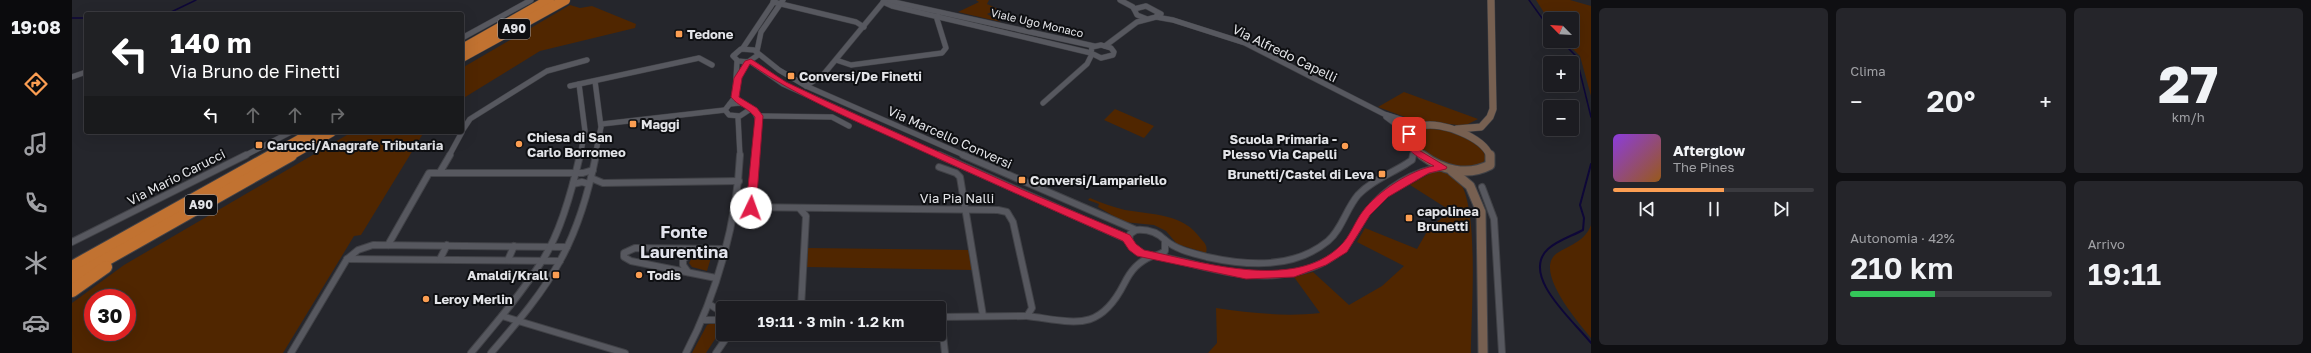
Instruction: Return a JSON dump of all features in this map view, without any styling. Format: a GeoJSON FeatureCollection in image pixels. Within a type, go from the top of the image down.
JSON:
{"type":"FeatureCollection","features":[{"type":"Feature","properties":{"kind":"highway","name":"A90"},"geometry":{"type":"LineString","coordinates":[[464,48],[549,0]]}},
{"type":"Feature","properties":{"kind":"highway","name":"A90"},"geometry":{"type":"LineString","coordinates":[[464,56],[565,0]]}},
{"type":"Feature","properties":{"kind":"highway","name":"A90"},"geometry":{"type":"LineString","coordinates":[[72,267],[309,134]]}},
{"type":"Feature","properties":{"kind":"highway","name":"A90"},"geometry":{"type":"LineString","coordinates":[[72,279],[327,134]]}},
{"type":"Feature","properties":{"kind":"highway"},"geometry":{"type":"LineString","coordinates":[[72,259],[191,200]]}},
{"type":"Feature","properties":{"kind":"highway"},"geometry":{"type":"LineString","coordinates":[[72,291],[173,221]]}},
{"type":"Feature","properties":{"kind":"street"},"geometry":{"type":"LineString","coordinates":[[464,37],[531,0]]}},
{"type":"Feature","properties":{"kind":"street"},"geometry":{"type":"LineString","coordinates":[[738,78],[757,53],[757,43],[769,19],[783,0]]}},
{"type":"Feature","properties":{"kind":"street"},"geometry":{"type":"LineString","coordinates":[[1120,0],[1134,9],[1137,15],[1137,22]]}},
{"type":"Feature","properties":{"kind":"street"},"geometry":{"type":"LineString","coordinates":[[1480,143],[1481,127],[1490,117],[1493,109],[1491,0]]}},
{"type":"Feature","properties":{"kind":"street"},"geometry":{"type":"LineString","coordinates":[[602,124],[725,110],[735,97],[738,78],[737,61],[733,58],[734,53],[746,46],[760,20],[774,1],[779,5],[856,22],[864,26]]}},
{"type":"Feature","properties":{"kind":"street"},"geometry":{"type":"LineString","coordinates":[[806,86],[814,83],[823,75],[884,1]]}},
{"type":"Feature","properties":{"kind":"street","name":"Viale Ugo Monaco"},"geometry":{"type":"LineString","coordinates":[[884,1],[1022,33],[1094,46],[1105,46]]}},
{"type":"Feature","properties":{"kind":"street"},"geometry":{"type":"LineString","coordinates":[[1043,103],[1087,64],[1101,58],[1108,58],[1114,54],[1113,50],[1105,46],[1137,22],[1157,15],[1150,8],[1126,3]]}},
{"type":"Feature","properties":{"kind":"street"},"geometry":{"type":"LineString","coordinates":[[1134,9],[1141,6]]}},
{"type":"Feature","properties":{"kind":"street","name":"Viale Ugo Monaco"},"geometry":{"type":"LineString","coordinates":[[928,11],[938,16],[974,22]]}},
{"type":"Feature","properties":{"kind":"street"},"geometry":{"type":"LineString","coordinates":[[1137,15],[1147,19]]}},
{"type":"Feature","properties":{"kind":"street","name":"Via Alfredo Capelli"},"geometry":{"type":"LineString","coordinates":[[1157,15],[1245,43],[1384,114],[1422,126]]}},
{"type":"Feature","properties":{"kind":"street"},"geometry":{"type":"LineString","coordinates":[[836,60],[851,65],[939,54],[946,48],[937,18],[938,16]]}},
{"type":"Feature","properties":{"kind":"street","name":"Viale Ugo Monaco"},"geometry":{"type":"LineString","coordinates":[[1022,33],[1092,53],[1101,58]]}},
{"type":"Feature","properties":{"kind":"street"},"geometry":{"type":"LineString","coordinates":[[1087,64],[1092,53],[1090,48],[1094,46]]}},
{"type":"Feature","properties":{"kind":"street"},"geometry":{"type":"LineString","coordinates":[[743,49],[757,53]]}},
{"type":"Feature","properties":{"kind":"street","name":"Via Marcello Conversi"},"geometry":{"type":"LineString","coordinates":[[757,53],[806,86],[1136,230]]}},
{"type":"Feature","properties":{"kind":"street"},"geometry":{"type":"LineString","coordinates":[[570,86],[700,58],[712,65]]}},
{"type":"Feature","properties":{"kind":"street"},"geometry":{"type":"LineString","coordinates":[[464,129],[470,119],[547,71],[587,60]]}},
{"type":"Feature","properties":{"kind":"street"},"geometry":{"type":"LineString","coordinates":[[737,61],[749,62]]}},
{"type":"Feature","properties":{"kind":"street","name":"Via Marcello Conversi"},"geometry":{"type":"LineString","coordinates":[[749,62],[779,81],[813,98],[1129,240]]}},
{"type":"Feature","properties":{"kind":"street"},"geometry":{"type":"LineString","coordinates":[[72,77],[84,73]]}},
{"type":"Feature","properties":{"kind":"street"},"geometry":{"type":"LineString","coordinates":[[491,353],[518,321],[560,261],[567,247],[590,181],[602,124],[595,81]]}},
{"type":"Feature","properties":{"kind":"street"},"geometry":{"type":"LineString","coordinates":[[470,353],[502,316],[542,260],[550,246],[577,173],[585,128],[579,84]]}},
{"type":"Feature","properties":{"kind":"street"},"geometry":{"type":"LineString","coordinates":[[735,97],[759,116],[832,117],[849,126]]}},
{"type":"Feature","properties":{"kind":"street"},"geometry":{"type":"LineString","coordinates":[[730,104],[740,102]]}},
{"type":"Feature","properties":{"kind":"street"},"geometry":{"type":"LineString","coordinates":[[725,110],[729,115],[738,117],[747,113],[748,106]]}},
{"type":"Feature","properties":{"kind":"street","name":"Via Alfredo Capelli"},"geometry":{"type":"LineString","coordinates":[[1384,114],[1409,134]]}},
{"type":"Feature","properties":{"kind":"street"},"geometry":{"type":"LineString","coordinates":[[751,208],[759,116]]}},
{"type":"Feature","properties":{"kind":"street"},"geometry":{"type":"LineString","coordinates":[[686,353],[703,320],[709,304],[734,206],[739,181],[741,157],[738,117]]}},
{"type":"Feature","properties":{"kind":"street"},"geometry":{"type":"LineString","coordinates":[[1132,247],[1141,253],[1246,275],[1278,275],[1308,269],[1323,263],[1344,249],[1367,212],[1384,194],[1426,170],[1446,168],[1472,172],[1486,168],[1490,165],[1490,154],[1480,143],[1454,130],[1437,126],[1422,126],[1413,129],[1409,134],[1409,140],[1414,150],[1446,168],[1470,186],[1481,212],[1483,353]]}},
{"type":"Feature","properties":{"kind":"street"},"geometry":{"type":"LineString","coordinates":[[1454,130],[1481,127]]}},
{"type":"Feature","properties":{"kind":"street","name":"Via Mario Carucci"},"geometry":{"type":"LineString","coordinates":[[72,242],[287,134]]}},
{"type":"Feature","properties":{"kind":"street"},"geometry":{"type":"LineString","coordinates":[[440,172],[461,134]]}},
{"type":"Feature","properties":{"kind":"street"},"geometry":{"type":"LineString","coordinates":[[1137,262],[1129,240],[1130,234],[1136,230],[1152,231],[1183,250],[1238,263],[1270,263],[1296,258],[1321,246],[1330,238],[1358,195],[1376,180],[1412,160],[1414,150]]}},
{"type":"Feature","properties":{"kind":"street","name":"Via Pia Nalli"},"geometry":{"type":"LineString","coordinates":[[939,167],[960,176],[966,209]]}},
{"type":"Feature","properties":{"kind":"street"},"geometry":{"type":"LineString","coordinates":[[388,245],[429,172],[577,173],[593,170]]}},
{"type":"Feature","properties":{"kind":"street"},"geometry":{"type":"LineString","coordinates":[[1470,186],[1472,172]]}},
{"type":"Feature","properties":{"kind":"street"},"geometry":{"type":"LineString","coordinates":[[573,184],[590,181],[603,183],[739,181]]}},
{"type":"Feature","properties":{"kind":"street"},"geometry":{"type":"LineString","coordinates":[[1482,187],[1494,219],[1502,353]]}},
{"type":"Feature","properties":{"kind":"street","name":"Via Pia Nalli"},"geometry":{"type":"LineString","coordinates":[[734,206],[751,208],[800,209],[1002,210],[1010,214],[1032,308],[1027,316]]}},
{"type":"Feature","properties":{"kind":"street"},"geometry":{"type":"LineString","coordinates":[[800,209],[806,216],[801,301]]}},
{"type":"Feature","properties":{"kind":"street"},"geometry":{"type":"LineString","coordinates":[[966,209],[983,316]]}},
{"type":"Feature","properties":{"kind":"street"},"geometry":{"type":"LineString","coordinates":[[946,317],[1027,316],[1056,319],[1094,318],[1107,310],[1121,290],[1137,262],[1154,256],[1166,249],[1165,240]]}},
{"type":"Feature","properties":{"kind":"street"},"geometry":{"type":"LineString","coordinates":[[291,353],[347,259],[358,250],[373,245],[567,247]]}},
{"type":"Feature","properties":{"kind":"street"},"geometry":{"type":"LineString","coordinates":[[440,259],[447,245]]}},
{"type":"Feature","properties":{"kind":"street"},"geometry":{"type":"LineString","coordinates":[[508,260],[514,246]]}},
{"type":"Feature","properties":{"kind":"street"},"geometry":{"type":"LineString","coordinates":[[716,278],[631,261],[624,257],[624,254],[635,248],[724,249]]}},
{"type":"Feature","properties":{"kind":"street"},"geometry":{"type":"LineString","coordinates":[[688,272],[683,265],[683,260],[687,254],[695,249]]}},
{"type":"Feature","properties":{"kind":"street"},"geometry":{"type":"LineString","coordinates":[[347,259],[560,261]]}},
{"type":"Feature","properties":{"kind":"street"},"geometry":{"type":"LineString","coordinates":[[709,304],[716,310]]}},
{"type":"Feature","properties":{"kind":"street"},"geometry":{"type":"LineString","coordinates":[[502,316],[625,353]]}},
{"type":"Feature","properties":{"kind":"street"},"geometry":{"type":"LineString","coordinates":[[703,320],[716,320]]}},
{"type":"Feature","properties":{"kind":"street"},"geometry":{"type":"LineString","coordinates":[[716,353],[724,341]]}},
{"type":"Feature","properties":{"kind":"street"},"geometry":{"type":"LineString","coordinates":[[943,341],[945,353]]}},
{"type":"Feature","properties":{"kind":"shaded area"},"geometry":{"type":"Polygon","coordinates":[[[976,0],[989,0],[987,4],[998,9],[987,14],[1001,22],[958,12],[979,2],[976,0]]]}},
{"type":"Feature","properties":{"kind":"shaded area"},"geometry":{"type":"Polygon","coordinates":[[[1536,0],[1570,0],[1591,6],[1591,96],[1580,56],[1572,48],[1579,48],[1579,12],[1544,12],[1536,0]]]}},
{"type":"Feature","properties":{"kind":"shaded area"},"geometry":{"type":"Polygon","coordinates":[[[570,5],[580,8],[592,6],[636,24],[635,28],[540,51],[464,98],[464,67],[570,5]]]}},
{"type":"Feature","properties":{"kind":"shaded area"},"geometry":{"type":"Polygon","coordinates":[[[1404,92],[1478,119],[1466,125],[1413,120],[1378,107],[1404,92]]]}},
{"type":"Feature","properties":{"kind":"shaded area"},"geometry":{"type":"Polygon","coordinates":[[[1115,109],[1154,126],[1144,138],[1104,120],[1115,109]]]}},
{"type":"Feature","properties":{"kind":"shaded area"},"geometry":{"type":"Polygon","coordinates":[[[1438,129],[1453,132],[1467,139],[1480,148],[1484,153],[1485,159],[1482,164],[1475,168],[1465,168],[1454,167],[1432,158],[1417,144],[1415,136],[1419,131],[1438,129]]]}},
{"type":"Feature","properties":{"kind":"shaded area"},"geometry":{"type":"Polygon","coordinates":[[[349,134],[423,134],[361,235],[354,236],[283,353],[72,353],[72,303],[84,294],[84,341],[136,341],[136,289],[91,289],[124,265],[349,134]]]}},
{"type":"Feature","properties":{"kind":"shaded area"},"geometry":{"type":"Polygon","coordinates":[[[1434,171],[1446,173],[1456,178],[1461,184],[1467,198],[1472,240],[1473,265],[1471,353],[1208,353],[1217,343],[1216,308],[1268,314],[1294,315],[1320,313],[1294,277],[1313,272],[1349,305],[1382,286],[1404,266],[1357,242],[1365,228],[1417,249],[1429,228],[1451,211],[1410,185],[1434,171]]]}},
{"type":"Feature","properties":{"kind":"shaded area"},"geometry":{"type":"Polygon","coordinates":[[[1090,198],[1125,210],[1167,217],[1185,224],[1194,230],[1205,244],[1207,249],[1206,253],[1177,244],[1166,231],[1154,225],[1124,222],[1098,207],[1099,204],[1088,200],[1090,198]]]}},
{"type":"Feature","properties":{"kind":"shaded area"},"geometry":{"type":"Polygon","coordinates":[[[1591,225],[1591,338],[1560,295],[1553,282],[1550,270],[1552,260],[1559,252],[1582,238],[1591,225]]]}},
{"type":"Feature","properties":{"kind":"shaded area"},"geometry":{"type":"Polygon","coordinates":[[[808,248],[971,250],[974,270],[807,267],[808,248]]]}},
{"type":"Feature","properties":{"kind":"shaded area"},"geometry":{"type":"Polygon","coordinates":[[[701,253],[712,254],[707,271],[692,267],[689,263],[693,256],[701,253]]]}},
{"type":"Feature","properties":{"kind":"shaded area"},"geometry":{"type":"Polygon","coordinates":[[[712,323],[716,324],[716,338],[706,353],[692,353],[707,325],[712,323]]]}},
{"type":"Feature","properties":{"kind":"waterway"},"geometry":{"type":"LineString","coordinates":[[171,12],[196,0]]}},
{"type":"Feature","properties":{"kind":"waterway"},"geometry":{"type":"LineString","coordinates":[[1529,0],[1543,19]]}},
{"type":"Feature","properties":{"kind":"waterway"},"geometry":{"type":"LineString","coordinates":[[72,18],[84,18]]}},
{"type":"Feature","properties":{"kind":"waterway"},"geometry":{"type":"LineString","coordinates":[[1568,48],[1576,56],[1591,117]]}},
{"type":"Feature","properties":{"kind":"waterway"},"geometry":{"type":"LineString","coordinates":[[1591,164],[1580,205],[1584,218],[1583,230],[1548,249],[1541,260],[1540,272],[1553,299],[1591,343]]}},
{"type":"Feature","properties":{"kind":"place","name":"Tedone"},"geometry":{"type":"Point","coordinates":[679,34]}},
{"type":"Feature","properties":{"kind":"place","name":"Conversi/De Finetti"},"geometry":{"type":"Point","coordinates":[791,76]}},
{"type":"Feature","properties":{"kind":"place","name":"Maggi"},"geometry":{"type":"Point","coordinates":[633,124]}},
{"type":"Feature","properties":{"kind":"place","name":"Chiesa di San Carlo Borromeo"},"geometry":{"type":"Point","coordinates":[519,144]}},
{"type":"Feature","properties":{"kind":"place","name":"Carucci/Anagrafe Tributaria"},"geometry":{"type":"Point","coordinates":[259,145]}},
{"type":"Feature","properties":{"kind":"place","name":"Scuola Primaria - Plesso Via Capelli"},"geometry":{"type":"Point","coordinates":[1345,146]}},
{"type":"Feature","properties":{"kind":"place","name":"Brunetti/Castel di Leva"},"geometry":{"type":"Point","coordinates":[1382,174]}},
{"type":"Feature","properties":{"kind":"place","name":"Conversi/Lampariello"},"geometry":{"type":"Point","coordinates":[1022,180]}},
{"type":"Feature","properties":{"kind":"place","name":"capolinea Brunetti"},"geometry":{"type":"Point","coordinates":[1409,218]}},
{"type":"Feature","properties":{"kind":"place","name":"Amaldi/Krall"},"geometry":{"type":"Point","coordinates":[556,275]}},
{"type":"Feature","properties":{"kind":"place","name":"Todis"},"geometry":{"type":"Point","coordinates":[639,275]}},
{"type":"Feature","properties":{"kind":"place","name":"Leroy Merlin"},"geometry":{"type":"Point","coordinates":[426,299]}},
{"type":"Feature","properties":{"kind":"district","name":"Fonte Laurentina"},"geometry":{"type":"Point","coordinates":[684,242]}},
{"type":"Feature","properties":{"kind":"route"},"geometry":{"type":"LineString","coordinates":[[751,208],[759,116],[754,110],[746,104],[740,102],[735,97],[738,78],[741,74],[742,68],[747,62],[751,62],[784,84],[819,101],[1033,198],[1127,238],[1132,247],[1141,253],[1152,256],[1166,257],[1235,274],[1256,276],[1294,273],[1323,263],[1344,249],[1352,239],[1367,212],[1384,194],[1426,170],[1443,167],[1427,160],[1414,150],[1409,140],[1409,134]]}}]}
